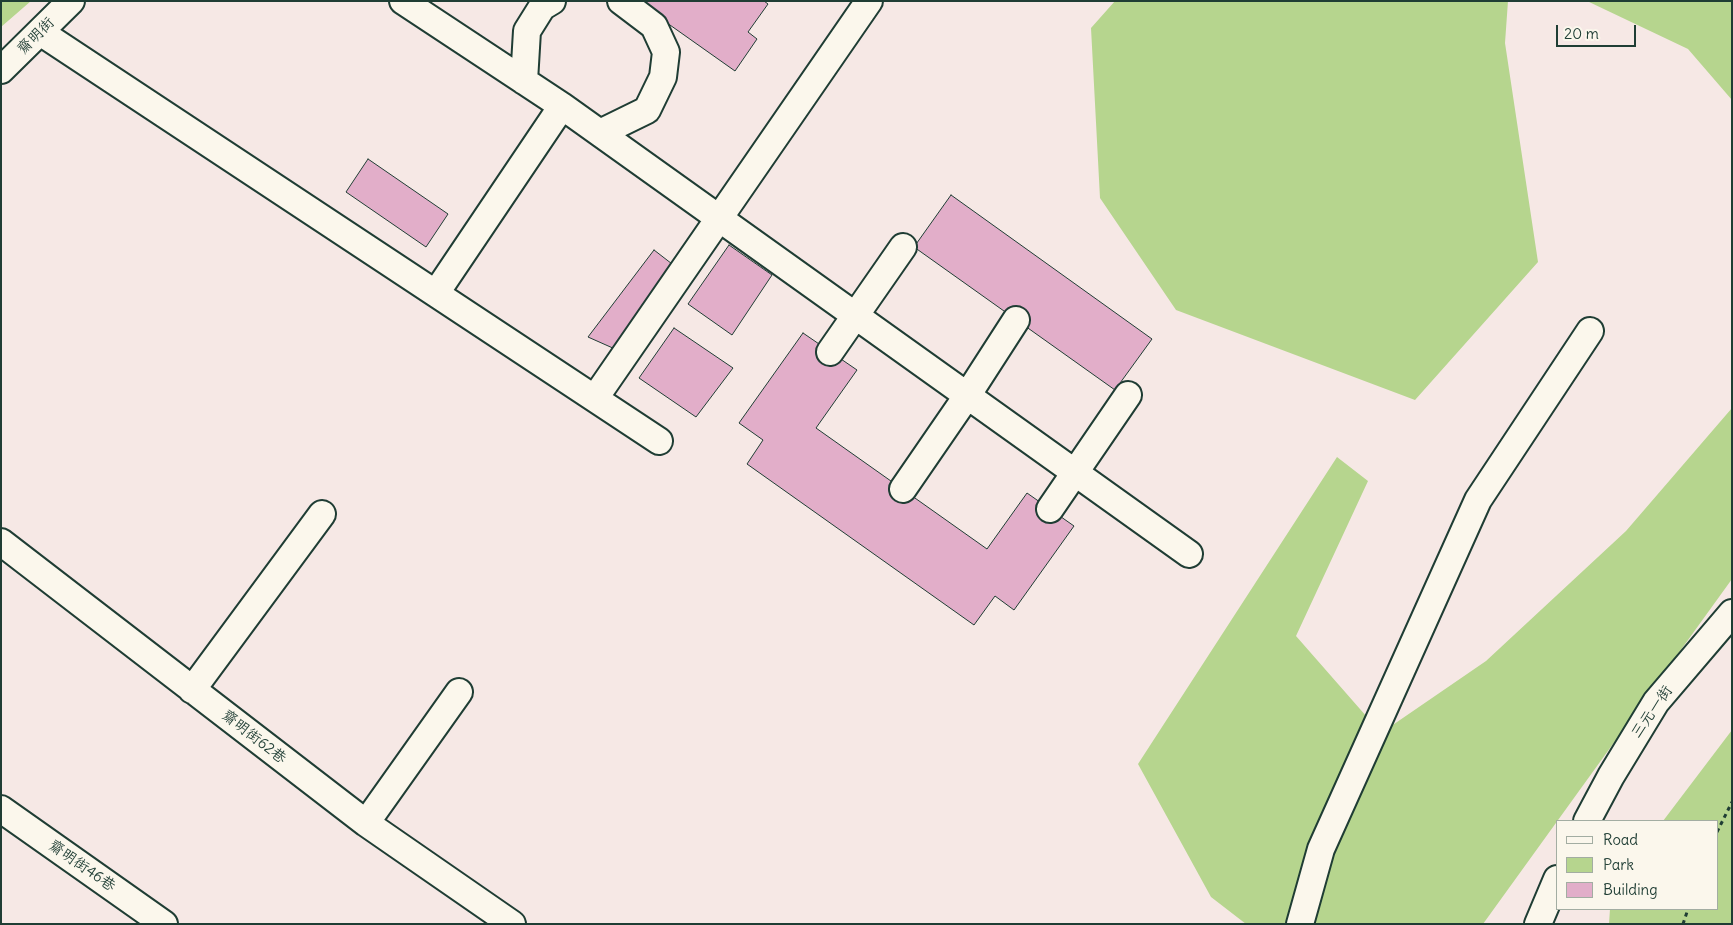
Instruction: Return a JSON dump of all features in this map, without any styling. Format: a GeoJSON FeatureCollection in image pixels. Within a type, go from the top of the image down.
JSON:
{"type":"FeatureCollection","features":[{"type":"Feature","properties":{"kind":"street","name":"齋明街"},"geometry":{"type":"LineString","coordinates":[[1,70],[71,1]]}},
{"type":"Feature","properties":{"kind":"street"},"geometry":{"type":"LineString","coordinates":[[403,1],[562,106],[1189,554]]}},
{"type":"Feature","properties":{"kind":"street"},"geometry":{"type":"LineString","coordinates":[[524,81],[527,31],[542,6],[552,1]]}},
{"type":"Feature","properties":{"kind":"street"},"geometry":{"type":"LineString","coordinates":[[600,133],[647,110],[663,77],[666,52],[654,26],[621,1]]}},
{"type":"Feature","properties":{"kind":"street"},"geometry":{"type":"LineString","coordinates":[[595,398],[869,1]]}},
{"type":"Feature","properties":{"kind":"street"},"geometry":{"type":"LineString","coordinates":[[40,32],[659,441]]}},
{"type":"Feature","properties":{"kind":"street"},"geometry":{"type":"LineString","coordinates":[[436,293],[562,106]]}},
{"type":"Feature","properties":{"kind":"street"},"geometry":{"type":"LineString","coordinates":[[830,352],[903,247]]}},
{"type":"Feature","properties":{"kind":"street"},"geometry":{"type":"LineString","coordinates":[[903,489],[967,396],[1016,320]]}},
{"type":"Feature","properties":{"kind":"street"},"geometry":{"type":"LineString","coordinates":[[1300,924],[1321,849],[1478,500],[1590,331]]}},
{"type":"Feature","properties":{"kind":"street"},"geometry":{"type":"LineString","coordinates":[[1050,510],[1128,395]]}},
{"type":"Feature","properties":{"kind":"street"},"geometry":{"type":"LineString","coordinates":[[192,690],[322,514]]}},
{"type":"Feature","properties":{"kind":"street","name":"齋明街62巷"},"geometry":{"type":"LineString","coordinates":[[1,542],[366,823],[512,924]]}},
{"type":"Feature","properties":{"kind":"street","name":"三元一街"},"geometry":{"type":"LineString","coordinates":[[1588,820],[1611,776],[1656,702],[1732,613]]}},
{"type":"Feature","properties":{"kind":"street"},"geometry":{"type":"LineString","coordinates":[[366,823],[459,692]]}},
{"type":"Feature","properties":{"kind":"street","name":"齋明街46巷"},"geometry":{"type":"LineString","coordinates":[[4,816],[164,924]]}},
{"type":"Feature","properties":{"kind":"street"},"geometry":{"type":"LineString","coordinates":[[1538,924],[1556,881]]}},
{"type":"Feature","properties":{"kind":"path"},"geometry":{"type":"LineString","coordinates":[[1718,830],[1732,802]]}},
{"type":"Feature","properties":{"kind":"path"},"geometry":{"type":"LineString","coordinates":[[1683,924],[1688,910]]}},
{"type":"Feature","properties":{"kind":"green space"},"geometry":{"type":"Polygon","coordinates":[[[1,1],[31,1],[1,27],[1,1]]]}},
{"type":"Feature","properties":{"kind":"green space"},"geometry":{"type":"Polygon","coordinates":[[[1115,1],[1508,1],[1505,43],[1538,262],[1415,400],[1176,310],[1100,198],[1091,28],[1115,1]]]}},
{"type":"Feature","properties":{"kind":"green space"},"geometry":{"type":"Polygon","coordinates":[[[1587,1],[1732,1],[1732,100],[1688,49],[1587,1]]]}},
{"type":"Feature","properties":{"kind":"green space"},"geometry":{"type":"Polygon","coordinates":[[[1732,408],[1732,579],[1558,820],[1556,820],[1556,823],[1483,924],[1246,924],[1211,897],[1138,764],[1337,457],[1368,481],[1296,636],[1381,733],[1486,661],[1626,531],[1732,408]]]}},
{"type":"Feature","properties":{"kind":"green space"},"geometry":{"type":"Polygon","coordinates":[[[1732,730],[1732,924],[1609,924],[1610,910],[1718,910],[1718,820],[1664,820],[1732,730]]]}},
{"type":"Feature","properties":{"kind":"building"},"geometry":{"type":"Polygon","coordinates":[[[636,1],[764,1],[768,4],[748,32],[757,39],[735,71],[636,1]]]}},
{"type":"Feature","properties":{"kind":"building"},"geometry":{"type":"Polygon","coordinates":[[[368,159],[448,214],[426,247],[346,192],[368,159]]]}},
{"type":"Feature","properties":{"kind":"building"},"geometry":{"type":"Polygon","coordinates":[[[951,195],[1152,339],[1115,390],[914,247],[951,195]]]}},
{"type":"Feature","properties":{"kind":"building"},"geometry":{"type":"Polygon","coordinates":[[[729,245],[772,275],[732,335],[688,304],[729,245]]]}},
{"type":"Feature","properties":{"kind":"building"},"geometry":{"type":"Polygon","coordinates":[[[654,250],[676,267],[615,349],[588,337],[654,250]]]}},
{"type":"Feature","properties":{"kind":"building"},"geometry":{"type":"Polygon","coordinates":[[[674,328],[733,368],[696,417],[639,378],[674,328]]]}},
{"type":"Feature","properties":{"kind":"building"},"geometry":{"type":"Polygon","coordinates":[[[803,333],[857,370],[816,428],[987,549],[1027,493],[1074,526],[1014,610],[995,596],[974,625],[747,464],[763,440],[739,423],[803,333]]]}}]}
